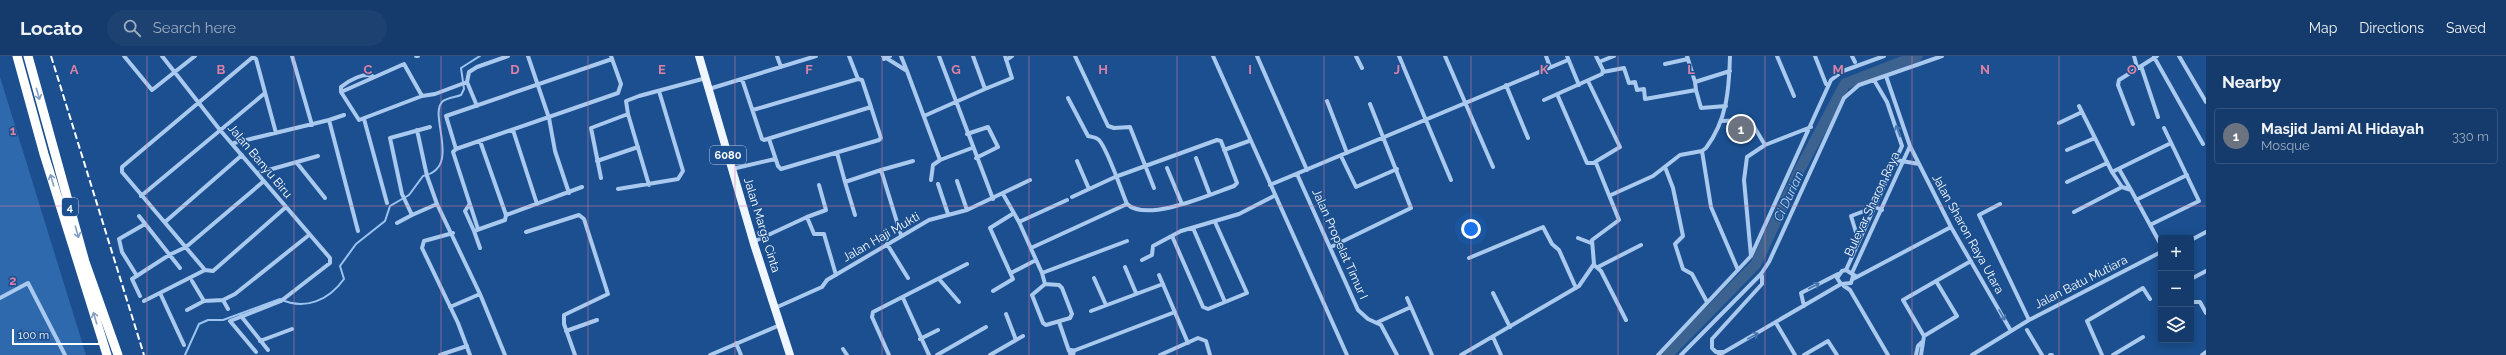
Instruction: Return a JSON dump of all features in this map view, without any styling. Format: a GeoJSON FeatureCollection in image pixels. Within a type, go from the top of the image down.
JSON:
{"type":"FeatureCollection","features":[{"type":"Feature","properties":{"kind":"highway","name":"4"},"geometry":{"type":"LineString","coordinates":[[17,56],[44,154],[107,355]]}},
{"type":"Feature","properties":{"kind":"highway","name":"4"},"geometry":{"type":"LineString","coordinates":[[28,56],[85,262],[118,355]]}},
{"type":"Feature","properties":{"kind":"main road","name":"Jalan Marga Cinta"},"geometry":{"type":"LineString","coordinates":[[699,56],[753,242],[790,355]]}},
{"type":"Feature","properties":{"kind":"street"},"geometry":{"type":"LineString","coordinates":[[124,56],[150,89],[157,88],[195,56]]}},
{"type":"Feature","properties":{"kind":"street","name":"Jalan Banyu Biru"},"geometry":{"type":"LineString","coordinates":[[162,56],[220,130],[234,143],[264,182],[331,261],[282,300],[241,316]]}},
{"type":"Feature","properties":{"kind":"street"},"geometry":{"type":"LineString","coordinates":[[292,56],[312,125]]}},
{"type":"Feature","properties":{"kind":"street"},"geometry":{"type":"LineString","coordinates":[[477,106],[466,83],[467,76],[472,69],[508,56]]}},
{"type":"Feature","properties":{"kind":"street"},"geometry":{"type":"LineString","coordinates":[[528,56],[536,86],[549,118],[556,156],[569,193]]}},
{"type":"Feature","properties":{"kind":"street"},"geometry":{"type":"LineString","coordinates":[[777,56],[781,67]]}},
{"type":"Feature","properties":{"kind":"street"},"geometry":{"type":"LineString","coordinates":[[709,89],[816,56]]}},
{"type":"Feature","properties":{"kind":"street"},"geometry":{"type":"LineString","coordinates":[[769,139],[778,166],[782,169],[880,139],[872,107],[862,80],[858,79],[849,56]]}},
{"type":"Feature","properties":{"kind":"street"},"geometry":{"type":"LineString","coordinates":[[884,57],[890,56]]}},
{"type":"Feature","properties":{"kind":"street"},"geometry":{"type":"LineString","coordinates":[[901,56],[940,160]]}},
{"type":"Feature","properties":{"kind":"street"},"geometry":{"type":"LineString","coordinates":[[939,56],[955,103],[993,199]]}},
{"type":"Feature","properties":{"kind":"street"},"geometry":{"type":"LineString","coordinates":[[973,56],[985,89]]}},
{"type":"Feature","properties":{"kind":"street"},"geometry":{"type":"LineString","coordinates":[[924,116],[1012,78],[1006,58],[1012,56]]}},
{"type":"Feature","properties":{"kind":"street"},"geometry":{"type":"LineString","coordinates":[[1075,56],[1106,122],[1114,128],[1129,126],[1154,188]]}},
{"type":"Feature","properties":{"kind":"street"},"geometry":{"type":"LineString","coordinates":[[1213,56],[1249,141],[1347,355]]}},
{"type":"Feature","properties":{"kind":"street"},"geometry":{"type":"LineString","coordinates":[[1257,56],[1307,170]]}},
{"type":"Feature","properties":{"kind":"street"},"geometry":{"type":"LineString","coordinates":[[1356,56],[1362,68]]}},
{"type":"Feature","properties":{"kind":"street"},"geometry":{"type":"LineString","coordinates":[[1399,56],[1451,180]]}},
{"type":"Feature","properties":{"kind":"street"},"geometry":{"type":"LineString","coordinates":[[1445,56],[1493,167]]}},
{"type":"Feature","properties":{"kind":"street"},"geometry":{"type":"LineString","coordinates":[[1546,56],[1550,67]]}},
{"type":"Feature","properties":{"kind":"street"},"geometry":{"type":"LineString","coordinates":[[1596,56],[1603,72]]}},
{"type":"Feature","properties":{"kind":"street"},"geometry":{"type":"LineString","coordinates":[[1599,62],[1614,56]]}},
{"type":"Feature","properties":{"kind":"street"},"geometry":{"type":"LineString","coordinates":[[1611,195],[1653,176],[1680,155],[1702,151],[1711,140],[1721,121],[1729,97],[1730,56]]}},
{"type":"Feature","properties":{"kind":"street"},"geometry":{"type":"LineString","coordinates":[[1777,56],[1794,96]]}},
{"type":"Feature","properties":{"kind":"street"},"geometry":{"type":"LineString","coordinates":[[1815,56],[1826,84]]}},
{"type":"Feature","properties":{"kind":"street"},"geometry":{"type":"LineString","coordinates":[[1852,56],[1855,62]]}},
{"type":"Feature","properties":{"kind":"street"},"geometry":{"type":"LineString","coordinates":[[1658,355],[1751,256],[1811,127],[1831,80],[1843,71],[1884,56]]}},
{"type":"Feature","properties":{"kind":"street"},"geometry":{"type":"LineString","coordinates":[[1681,355],[1761,274],[1769,262],[1844,98],[1859,85],[1942,56]]}},
{"type":"Feature","properties":{"kind":"street"},"geometry":{"type":"LineString","coordinates":[[2134,56],[2158,117]]}},
{"type":"Feature","properties":{"kind":"street"},"geometry":{"type":"LineString","coordinates":[[2180,56],[2206,102]]}},
{"type":"Feature","properties":{"kind":"street"},"geometry":{"type":"LineString","coordinates":[[205,270],[141,196],[122,172],[122,167],[254,57],[276,133]]}},
{"type":"Feature","properties":{"kind":"street"},"geometry":{"type":"LineString","coordinates":[[884,57],[907,71]]}},
{"type":"Feature","properties":{"kind":"street"},"geometry":{"type":"LineString","coordinates":[[2133,124],[2118,82],[2123,76],[2156,57],[2203,144]]}},
{"type":"Feature","properties":{"kind":"street"},"geometry":{"type":"LineString","coordinates":[[456,149],[445,117],[536,86],[611,58],[621,84],[618,93],[456,149],[452,156],[470,205],[480,248]]}},
{"type":"Feature","properties":{"kind":"street"},"geometry":{"type":"LineString","coordinates":[[1270,185],[1341,156],[1384,136],[1466,103],[1568,58],[1579,86]]}},
{"type":"Feature","properties":{"kind":"street"},"geometry":{"type":"LineString","coordinates":[[1665,64],[1687,58],[1695,82],[1701,108],[1726,106]]}},
{"type":"Feature","properties":{"kind":"street"},"geometry":{"type":"LineString","coordinates":[[422,96],[406,64],[342,92],[356,118],[364,119],[422,96],[435,94],[466,83]]}},
{"type":"Feature","properties":{"kind":"street"},"geometry":{"type":"LineString","coordinates":[[1544,100],[1579,86],[1603,72],[1624,68],[1628,82],[1635,82],[1637,90],[1644,89],[1645,99],[1696,90]]}},
{"type":"Feature","properties":{"kind":"street"},"geometry":{"type":"LineString","coordinates":[[1695,82],[1730,71]]}},
{"type":"Feature","properties":{"kind":"street","name":"Bulevar Sharon Raya"},"geometry":{"type":"LineString","coordinates":[[1850,290],[1853,278],[1910,146],[1886,76]]}},
{"type":"Feature","properties":{"kind":"street"},"geometry":{"type":"LineString","coordinates":[[649,185],[628,114],[626,102],[706,78]]}},
{"type":"Feature","properties":{"kind":"street"},"geometry":{"type":"LineString","coordinates":[[742,79],[762,139],[769,139],[872,107]]}},
{"type":"Feature","properties":{"kind":"street"},"geometry":{"type":"LineString","coordinates":[[753,110],[858,79]]}},
{"type":"Feature","properties":{"kind":"street","name":"Bulevar Sharon Raya"},"geometry":{"type":"LineString","coordinates":[[1846,270],[1896,160],[1901,141],[1886,100],[1874,80]]}},
{"type":"Feature","properties":{"kind":"street"},"geometry":{"type":"LineString","coordinates":[[1557,94],[1587,163],[1595,162],[1620,147],[1588,81]]}},
{"type":"Feature","properties":{"kind":"street"},"geometry":{"type":"LineString","coordinates":[[1506,85],[1528,138]]}},
{"type":"Feature","properties":{"kind":"street"},"geometry":{"type":"LineString","coordinates":[[618,189],[678,179],[683,171],[659,91]]}},
{"type":"Feature","properties":{"kind":"street"},"geometry":{"type":"LineString","coordinates":[[141,196],[265,93]]}},
{"type":"Feature","properties":{"kind":"street"},"geometry":{"type":"LineString","coordinates":[[1886,100],[1892,97]]}},
{"type":"Feature","properties":{"kind":"street"},"geometry":{"type":"LineString","coordinates":[[1068,98],[1084,131],[1088,136],[1098,139],[1102,144],[1115,177],[1127,204],[1134,209],[1151,210],[1182,204],[1237,184],[1219,140],[1211,141],[1145,165],[1115,177],[1072,197]]}},
{"type":"Feature","properties":{"kind":"street"},"geometry":{"type":"LineString","coordinates":[[1327,101],[1347,153]]}},
{"type":"Feature","properties":{"kind":"street"},"geometry":{"type":"LineString","coordinates":[[1331,246],[1411,208],[1397,168],[1370,104]]}},
{"type":"Feature","properties":{"kind":"street"},"geometry":{"type":"LineString","coordinates":[[2079,106],[2112,172],[2122,187],[2130,190]]}},
{"type":"Feature","properties":{"kind":"street"},"geometry":{"type":"LineString","coordinates":[[2059,123],[2082,112]]}},
{"type":"Feature","properties":{"kind":"street"},"geometry":{"type":"LineString","coordinates":[[601,178],[591,128],[628,114]]}},
{"type":"Feature","properties":{"kind":"street"},"geometry":{"type":"LineString","coordinates":[[1892,116],[1898,114]]}},
{"type":"Feature","properties":{"kind":"street"},"geometry":{"type":"LineString","coordinates":[[234,143],[312,125],[344,115]]}},
{"type":"Feature","properties":{"kind":"street"},"geometry":{"type":"LineString","coordinates":[[364,119],[387,203]]}},
{"type":"Feature","properties":{"kind":"street"},"geometry":{"type":"LineString","coordinates":[[329,120],[358,230]]}},
{"type":"Feature","properties":{"kind":"street"},"geometry":{"type":"LineString","coordinates":[[1721,121],[1750,120],[1765,145]]}},
{"type":"Feature","properties":{"kind":"street"},"geometry":{"type":"LineString","coordinates":[[412,215],[402,194],[390,140],[393,136],[430,127]]}},
{"type":"Feature","properties":{"kind":"street"},"geometry":{"type":"LineString","coordinates":[[967,134],[988,127],[998,147],[976,158]]}},
{"type":"Feature","properties":{"kind":"street"},"geometry":{"type":"LineString","coordinates":[[1751,256],[1744,178],[1748,157],[1765,145],[1811,127]]}},
{"type":"Feature","properties":{"kind":"street"},"geometry":{"type":"LineString","coordinates":[[2150,225],[2199,201],[2164,128]]}},
{"type":"Feature","properties":{"kind":"street"},"geometry":{"type":"LineString","coordinates":[[417,130],[427,176],[437,204],[453,233],[505,355]]}},
{"type":"Feature","properties":{"kind":"street"},"geometry":{"type":"LineString","coordinates":[[513,130],[537,204]]}},
{"type":"Feature","properties":{"kind":"street"},"geometry":{"type":"LineString","coordinates":[[2067,150],[2095,138]]}},
{"type":"Feature","properties":{"kind":"street"},"geometry":{"type":"LineString","coordinates":[[476,230],[505,220],[506,215],[480,141]]}},
{"type":"Feature","properties":{"kind":"street"},"geometry":{"type":"LineString","coordinates":[[1224,150],[1249,141]]}},
{"type":"Feature","properties":{"kind":"street"},"geometry":{"type":"LineString","coordinates":[[2112,172],[2171,143]]}},
{"type":"Feature","properties":{"kind":"street","name":"Jalan Sharon Raya Utara"},"geometry":{"type":"LineString","coordinates":[[1910,146],[1951,227],[2011,331]]}},
{"type":"Feature","properties":{"kind":"street"},"geometry":{"type":"LineString","coordinates":[[597,161],[638,147]]}},
{"type":"Feature","properties":{"kind":"street"},"geometry":{"type":"LineString","coordinates":[[931,180],[933,164],[972,148]]}},
{"type":"Feature","properties":{"kind":"street"},"geometry":{"type":"LineString","coordinates":[[1702,151],[1711,207],[1738,270]]}},
{"type":"Feature","properties":{"kind":"street"},"geometry":{"type":"LineString","coordinates":[[837,153],[855,215]]}},
{"type":"Feature","properties":{"kind":"street"},"geometry":{"type":"LineString","coordinates":[[165,222],[242,155]]}},
{"type":"Feature","properties":{"kind":"street"},"geometry":{"type":"LineString","coordinates":[[258,173],[318,156]]}},
{"type":"Feature","properties":{"kind":"street"},"geometry":{"type":"LineString","coordinates":[[1341,156],[1356,187],[1397,168]]}},
{"type":"Feature","properties":{"kind":"street"},"geometry":{"type":"LineString","coordinates":[[1196,158],[1210,195]]}},
{"type":"Feature","properties":{"kind":"street"},"geometry":{"type":"LineString","coordinates":[[732,170],[775,159]]}},
{"type":"Feature","properties":{"kind":"street"},"geometry":{"type":"LineString","coordinates":[[845,182],[913,160]]}},
{"type":"Feature","properties":{"kind":"street"},"geometry":{"type":"LineString","coordinates":[[1896,160],[1918,164]]}},
{"type":"Feature","properties":{"kind":"street"},"geometry":{"type":"LineString","coordinates":[[1077,162],[1088,189]]}},
{"type":"Feature","properties":{"kind":"street"},"geometry":{"type":"LineString","coordinates":[[1595,162],[1611,195],[1619,220],[1595,236],[1591,243],[1596,266],[1626,320]]}},
{"type":"Feature","properties":{"kind":"street"},"geometry":{"type":"LineString","coordinates":[[297,163],[326,198]]}},
{"type":"Feature","properties":{"kind":"street"},"geometry":{"type":"LineString","coordinates":[[2067,182],[2107,163]]}},
{"type":"Feature","properties":{"kind":"street"},"geometry":{"type":"LineString","coordinates":[[1665,167],[1673,188],[1682,236],[1675,244],[1683,269],[1692,274],[1707,302]]}},
{"type":"Feature","properties":{"kind":"street"},"geometry":{"type":"LineString","coordinates":[[1167,168],[1182,204]]}},
{"type":"Feature","properties":{"kind":"street"},"geometry":{"type":"LineString","coordinates":[[2119,169],[2158,240]]}},
{"type":"Feature","properties":{"kind":"street"},"geometry":{"type":"LineString","coordinates":[[881,170],[901,236]]}},
{"type":"Feature","properties":{"kind":"street","name":"Jalan Propelat Timur I"},"geometry":{"type":"LineString","coordinates":[[1297,174],[1331,246],[1358,310],[1368,319],[1378,322],[1387,335],[1397,355]]}},
{"type":"Feature","properties":{"kind":"street"},"geometry":{"type":"LineString","coordinates":[[2136,200],[2187,174]]}},
{"type":"Feature","properties":{"kind":"street","name":"Jalan Haji Mukti"},"geometry":{"type":"LineString","coordinates":[[775,308],[822,287],[826,281],[930,220],[967,210],[993,199],[1030,180]]}},
{"type":"Feature","properties":{"kind":"street"},"geometry":{"type":"LineString","coordinates":[[957,181],[967,210]]}},
{"type":"Feature","properties":{"kind":"street"},"geometry":{"type":"LineString","coordinates":[[140,296],[132,283],[132,279],[169,255],[186,247],[264,182]]}},
{"type":"Feature","properties":{"kind":"street"},"geometry":{"type":"LineString","coordinates":[[938,184],[948,214]]}},
{"type":"Feature","properties":{"kind":"street"},"geometry":{"type":"LineString","coordinates":[[753,242],[826,210],[819,185]]}},
{"type":"Feature","properties":{"kind":"street"},"geometry":{"type":"LineString","coordinates":[[506,215],[582,187]]}},
{"type":"Feature","properties":{"kind":"street"},"geometry":{"type":"LineString","coordinates":[[2074,212],[2122,187]]}},
{"type":"Feature","properties":{"kind":"street"},"geometry":{"type":"LineString","coordinates":[[1003,194],[1019,222],[1042,272],[1045,284]]}},
{"type":"Feature","properties":{"kind":"street"},"geometry":{"type":"LineString","coordinates":[[1142,260],[1152,255],[1153,246],[1172,236],[1239,214],[1274,196]]}},
{"type":"Feature","properties":{"kind":"street"},"geometry":{"type":"LineString","coordinates":[[1019,222],[1067,200]]}},
{"type":"Feature","properties":{"kind":"street"},"geometry":{"type":"LineString","coordinates":[[397,223],[437,204]]}},
{"type":"Feature","properties":{"kind":"street"},"geometry":{"type":"LineString","coordinates":[[1031,248],[1127,204]]}},
{"type":"Feature","properties":{"kind":"street"},"geometry":{"type":"LineString","coordinates":[[2000,204],[1979,215],[2029,320]]}},
{"type":"Feature","properties":{"kind":"street"},"geometry":{"type":"LineString","coordinates":[[144,301],[205,270],[213,271],[286,207]]}},
{"type":"Feature","properties":{"kind":"street"},"geometry":{"type":"LineString","coordinates":[[1859,242],[1850,217],[1875,207],[1882,210]]}},
{"type":"Feature","properties":{"kind":"street"},"geometry":{"type":"LineString","coordinates":[[993,291],[1013,280],[990,230],[1014,213]]}},
{"type":"Feature","properties":{"kind":"street"},"geometry":{"type":"LineString","coordinates":[[526,232],[579,215],[584,219],[608,294],[564,314],[566,331],[574,355]]}},
{"type":"Feature","properties":{"kind":"street"},"geometry":{"type":"LineString","coordinates":[[139,216],[180,268]]}},
{"type":"Feature","properties":{"kind":"street"},"geometry":{"type":"LineString","coordinates":[[808,217],[814,234],[824,234],[836,275]]}},
{"type":"Feature","properties":{"kind":"street"},"geometry":{"type":"LineString","coordinates":[[1172,236],[1204,309],[1247,294],[1215,222]]}},
{"type":"Feature","properties":{"kind":"street"},"geometry":{"type":"LineString","coordinates":[[137,276],[122,252],[119,239],[145,224]]}},
{"type":"Feature","properties":{"kind":"street"},"geometry":{"type":"LineString","coordinates":[[1469,258],[1543,227],[1552,244],[1559,250],[1576,288]]}},
{"type":"Feature","properties":{"kind":"street"},"geometry":{"type":"LineString","coordinates":[[1719,355],[1853,278],[1951,227]]}},
{"type":"Feature","properties":{"kind":"street"},"geometry":{"type":"LineString","coordinates":[[1193,228],[1225,302]]}},
{"type":"Feature","properties":{"kind":"street"},"geometry":{"type":"LineString","coordinates":[[2194,238],[2206,232]]}},
{"type":"Feature","properties":{"kind":"street"},"geometry":{"type":"LineString","coordinates":[[453,233],[424,241],[421,245],[450,307],[470,355]]}},
{"type":"Feature","properties":{"kind":"street"},"geometry":{"type":"LineString","coordinates":[[187,310],[204,301],[223,300],[309,235]]}},
{"type":"Feature","properties":{"kind":"street"},"geometry":{"type":"LineString","coordinates":[[1578,238],[1591,243]]}},
{"type":"Feature","properties":{"kind":"street"},"geometry":{"type":"LineString","coordinates":[[1042,272],[1127,241]]}},
{"type":"Feature","properties":{"kind":"street"},"geometry":{"type":"LineString","coordinates":[[887,244],[908,278]]}},
{"type":"Feature","properties":{"kind":"street"},"geometry":{"type":"LineString","coordinates":[[1463,354],[1576,288],[1596,266],[1641,245]]}},
{"type":"Feature","properties":{"kind":"street","name":"Jalan Batu Mutiara"},"geometry":{"type":"LineString","coordinates":[[1972,355],[2029,320],[2158,254]]}},
{"type":"Feature","properties":{"kind":"street"},"geometry":{"type":"LineString","coordinates":[[1010,273],[1036,260]]}},
{"type":"Feature","properties":{"kind":"street"},"geometry":{"type":"LineString","coordinates":[[1924,336],[1903,300],[1971,261]]}},
{"type":"Feature","properties":{"kind":"street"},"geometry":{"type":"LineString","coordinates":[[889,355],[872,314],[875,310],[903,298],[967,264]]}},
{"type":"Feature","properties":{"kind":"street"},"geometry":{"type":"LineString","coordinates":[[1125,267],[1136,293]]}},
{"type":"Feature","properties":{"kind":"street"},"geometry":{"type":"LineString","coordinates":[[1804,306],[1801,293],[1846,270],[1853,278]]}},
{"type":"Feature","properties":{"kind":"street"},"geometry":{"type":"LineString","coordinates":[[2194,277],[2206,271]]}},
{"type":"Feature","properties":{"kind":"street"},"geometry":{"type":"LineString","coordinates":[[1838,274],[1838,282],[1850,290],[1888,355]]}},
{"type":"Feature","properties":{"kind":"street"},"geometry":{"type":"LineString","coordinates":[[1160,275],[1188,343]]}},
{"type":"Feature","properties":{"kind":"street"},"geometry":{"type":"LineString","coordinates":[[1724,352],[1716,352],[1712,348],[1712,339],[1762,284],[1762,276]]}},
{"type":"Feature","properties":{"kind":"street"},"geometry":{"type":"LineString","coordinates":[[1094,278],[1106,305]]}},
{"type":"Feature","properties":{"kind":"street"},"geometry":{"type":"LineString","coordinates":[[939,279],[959,302]]}},
{"type":"Feature","properties":{"kind":"street"},"geometry":{"type":"LineString","coordinates":[[192,281],[204,301]]}},
{"type":"Feature","properties":{"kind":"street"},"geometry":{"type":"LineString","coordinates":[[1921,355],[1924,336],[1957,316],[1936,281]]}},
{"type":"Feature","properties":{"kind":"street"},"geometry":{"type":"LineString","coordinates":[[0,298],[28,283],[65,355]]}},
{"type":"Feature","properties":{"kind":"street"},"geometry":{"type":"LineString","coordinates":[[1045,284],[1059,285],[1072,314],[1070,318],[1059,322],[1044,324],[1038,309],[1033,293],[1045,284]]}},
{"type":"Feature","properties":{"kind":"street"},"geometry":{"type":"LineString","coordinates":[[1091,311],[1163,284]]}},
{"type":"Feature","properties":{"kind":"street"},"geometry":{"type":"LineString","coordinates":[[2102,355],[2087,321],[2143,288],[2150,299]]}},
{"type":"Feature","properties":{"kind":"street"},"geometry":{"type":"LineString","coordinates":[[160,293],[184,345]]}},
{"type":"Feature","properties":{"kind":"street"},"geometry":{"type":"LineString","coordinates":[[1493,293],[1510,327]]}},
{"type":"Feature","properties":{"kind":"street"},"geometry":{"type":"LineString","coordinates":[[450,307],[480,294]]}},
{"type":"Feature","properties":{"kind":"street"},"geometry":{"type":"LineString","coordinates":[[903,298],[920,339],[929,355]]}},
{"type":"Feature","properties":{"kind":"street"},"geometry":{"type":"LineString","coordinates":[[1407,298],[1432,355]]}},
{"type":"Feature","properties":{"kind":"street"},"geometry":{"type":"LineString","coordinates":[[223,300],[228,309]]}},
{"type":"Feature","properties":{"kind":"street"},"geometry":{"type":"LineString","coordinates":[[2194,302],[2200,302],[2206,313]]}},
{"type":"Feature","properties":{"kind":"street"},"geometry":{"type":"LineString","coordinates":[[1378,322],[1411,307]]}},
{"type":"Feature","properties":{"kind":"street"},"geometry":{"type":"LineString","coordinates":[[1059,322],[1071,352],[1175,312]]}},
{"type":"Feature","properties":{"kind":"street"},"geometry":{"type":"LineString","coordinates":[[1006,314],[1016,340]]}},
{"type":"Feature","properties":{"kind":"street"},"geometry":{"type":"LineString","coordinates":[[256,352],[230,322],[241,316],[268,350]]}},
{"type":"Feature","properties":{"kind":"street"},"geometry":{"type":"LineString","coordinates":[[566,331],[597,320]]}},
{"type":"Feature","properties":{"kind":"street"},"geometry":{"type":"LineString","coordinates":[[1776,323],[1795,355]]}},
{"type":"Feature","properties":{"kind":"street"},"geometry":{"type":"LineString","coordinates":[[710,355],[780,324]]}},
{"type":"Feature","properties":{"kind":"street"},"geometry":{"type":"LineString","coordinates":[[937,355],[986,327]]}},
{"type":"Feature","properties":{"kind":"street"},"geometry":{"type":"LineString","coordinates":[[260,340],[292,329]]}},
{"type":"Feature","properties":{"kind":"street"},"geometry":{"type":"LineString","coordinates":[[920,339],[938,330]]}},
{"type":"Feature","properties":{"kind":"street"},"geometry":{"type":"LineString","coordinates":[[2027,330],[2042,355]]}},
{"type":"Feature","properties":{"kind":"street"},"geometry":{"type":"LineString","coordinates":[[990,355],[1024,336]]}},
{"type":"Feature","properties":{"kind":"street"},"geometry":{"type":"LineString","coordinates":[[1493,337],[1501,355]]}},
{"type":"Feature","properties":{"kind":"street"},"geometry":{"type":"LineString","coordinates":[[2113,355],[2143,337]]}},
{"type":"Feature","properties":{"kind":"street"},"geometry":{"type":"LineString","coordinates":[[1160,355],[1198,338],[1204,339],[1210,355]]}},
{"type":"Feature","properties":{"kind":"street"},"geometry":{"type":"LineString","coordinates":[[1804,355],[1828,341],[1837,355]]}},
{"type":"Feature","properties":{"kind":"street"},"geometry":{"type":"LineString","coordinates":[[1916,355],[1918,346],[1922,342]]}},
{"type":"Feature","properties":{"kind":"street"},"geometry":{"type":"LineString","coordinates":[[736,343],[741,355]]}},
{"type":"Feature","properties":{"kind":"street"},"geometry":{"type":"LineString","coordinates":[[440,355],[467,346]]}},
{"type":"Feature","properties":{"kind":"street"},"geometry":{"type":"LineString","coordinates":[[843,349],[847,355]]}},
{"type":"Feature","properties":{"kind":"street"},"geometry":{"type":"LineString","coordinates":[[1174,350],[1176,355]]}},
{"type":"Feature","properties":{"kind":"street"},"geometry":{"type":"LineString","coordinates":[[2202,355],[2206,352]]}},
{"type":"Feature","properties":{"kind":"shaded area"},"geometry":{"type":"Polygon","coordinates":[[[0,77],[86,355],[0,355],[0,77]]]}},
{"type":"Feature","properties":{"kind":"waterway"},"geometry":{"type":"LineString","coordinates":[[185,355],[199,324],[208,320],[223,320],[280,299],[298,304],[316,301],[324,298],[338,286],[344,279],[340,266],[356,244],[385,221],[390,206],[409,195],[423,176],[435,171],[441,163],[443,152],[439,108],[443,101],[461,95],[464,89],[461,68],[480,56]]}},
{"type":"Feature","properties":{"kind":"waterway","name":"Ci Durian"},"geometry":{"type":"LineString","coordinates":[[1667,355],[1756,264],[1800,169],[1845,84],[1917,56]]}},
{"type":"Feature","properties":{"kind":"railway"},"geometry":{"type":"LineString","coordinates":[[51,56],[144,355]]}},
{"type":"Feature","properties":{"kind":"place","name":"Masjid Jami Al Hidayah"},"geometry":{"type":"Point","coordinates":[1741,129]}}]}
